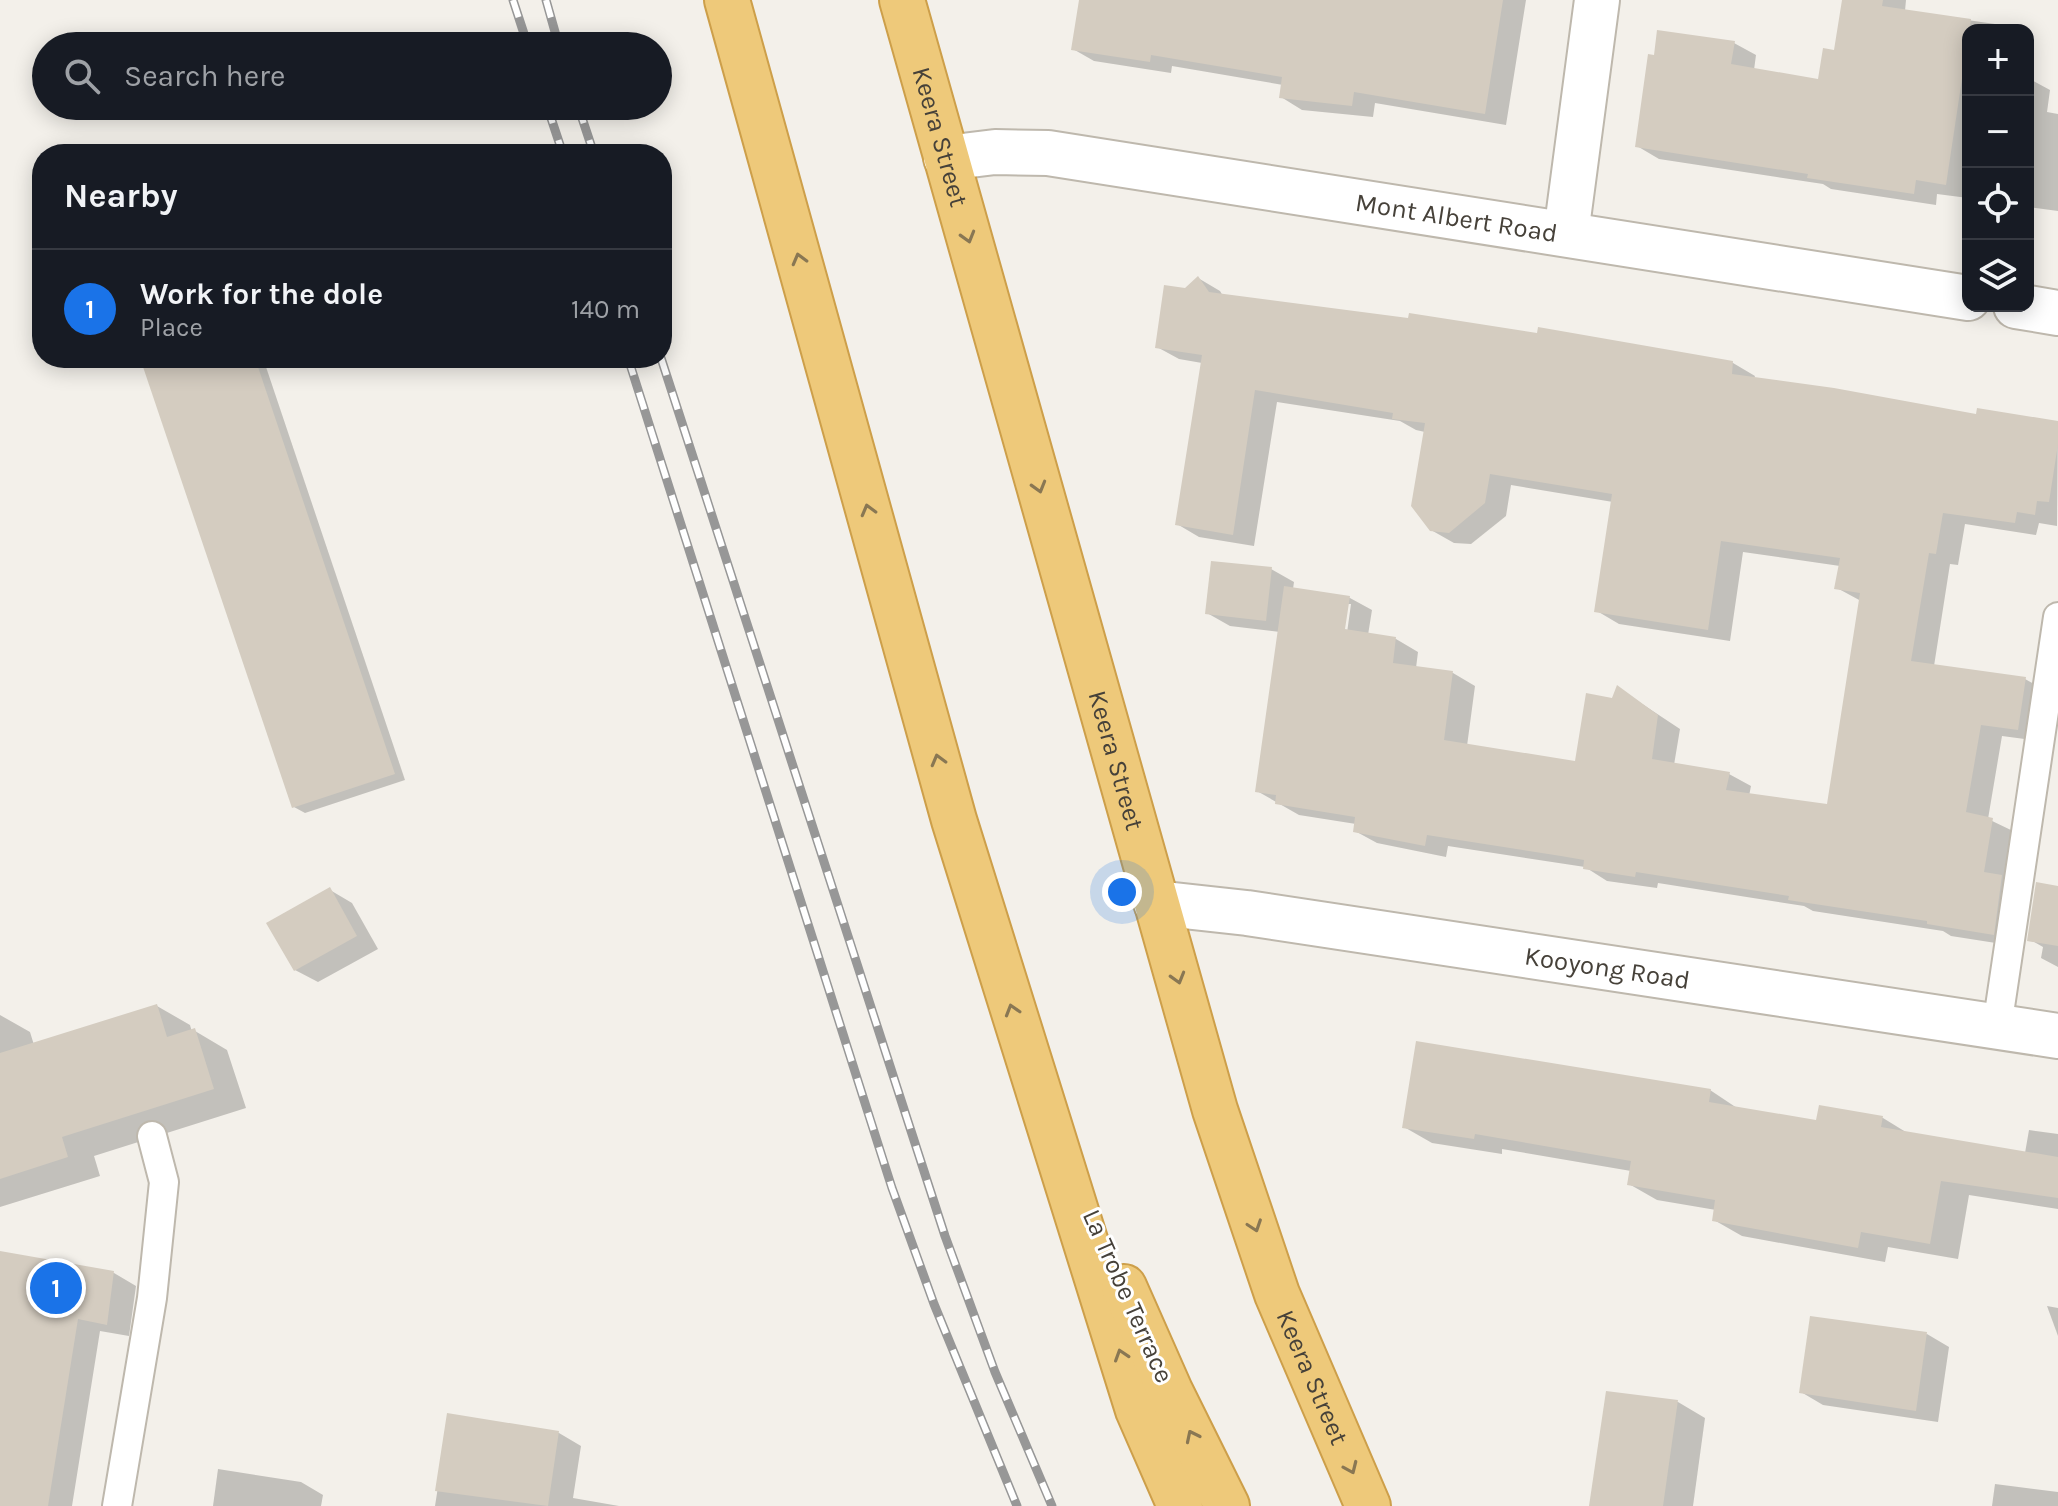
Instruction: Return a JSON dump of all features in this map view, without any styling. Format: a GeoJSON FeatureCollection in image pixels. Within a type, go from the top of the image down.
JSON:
{"type":"FeatureCollection","features":[{"type":"Feature","properties":{"kind":"highway"},"geometry":{"type":"LineString","coordinates":[[727,0],[954,820],[1138,1410],[1180,1506]]}},
{"type":"Feature","properties":{"kind":"highway","name":"Keera Street"},"geometry":{"type":"LineString","coordinates":[[902,0],[1215,1110],[1277,1294],[1368,1506]]}},
{"type":"Feature","properties":{"kind":"highway","name":"La Trobe Terrace"},"geometry":{"type":"LineString","coordinates":[[1035,1084],[1170,1391],[1227,1506]]}},
{"type":"Feature","properties":{"kind":"street"},"geometry":{"type":"LineString","coordinates":[[1566,234],[1597,0]]}},
{"type":"Feature","properties":{"kind":"street","name":"Mont Albert Road"},"geometry":{"type":"LineString","coordinates":[[946,158],[995,152],[1048,153],[1962,297]]}},
{"type":"Feature","properties":{"kind":"street"},"geometry":{"type":"LineString","coordinates":[[2034,309],[2058,313]]}},
{"type":"Feature","properties":{"kind":"street","name":"Kooyong Road"},"geometry":{"type":"LineString","coordinates":[[1156,903],[1247,913],[2058,1036]]}},
{"type":"Feature","properties":{"kind":"lane"},"geometry":{"type":"LineString","coordinates":[[1997,1027],[2058,617]]}},
{"type":"Feature","properties":{"kind":"lane"},"geometry":{"type":"LineString","coordinates":[[117,1506],[152,1298],[164,1182],[152,1136]]}},
{"type":"Feature","properties":{"kind":"building"},"geometry":{"type":"Polygon","coordinates":[[[1079,0],[1503,0],[1485,114],[1354,92],[1352,106],[1279,98],[1282,77],[1151,55],[1150,62],[1071,50],[1079,0]]]}},
{"type":"Feature","properties":{"kind":"building"},"geometry":{"type":"Polygon","coordinates":[[[1842,0],[1883,0],[1882,6],[1971,19],[1970,24],[1962,24],[1962,79],[1946,185],[1916,180],[1914,194],[1635,147],[1648,54],[1654,55],[1657,30],[1735,41],[1731,64],[1818,79],[1823,48],[1834,50],[1842,0]]]}},
{"type":"Feature","properties":{"kind":"building"},"geometry":{"type":"Polygon","coordinates":[[[1198,276],[1209,292],[1408,318],[1409,313],[1537,333],[1538,327],[1733,361],[1732,374],[1834,388],[1976,414],[1977,408],[2058,421],[2058,444],[2049,502],[2037,501],[2035,515],[2017,512],[2015,523],[1943,513],[1936,554],[1929,553],[1911,661],[2026,677],[2018,730],[1981,725],[1966,812],[1993,818],[1984,872],[2002,875],[1994,935],[1927,924],[1927,921],[1788,900],[1789,896],[1636,872],[1635,877],[1583,869],[1584,860],[1427,835],[1425,846],[1353,832],[1355,817],[1275,804],[1276,795],[1255,792],[1284,586],[1350,596],[1345,629],[1396,637],[1393,663],[1453,671],[1444,740],[1575,761],[1586,693],[1612,698],[1617,685],[1658,715],[1652,759],[1730,772],[1726,790],[1827,804],[1860,593],[1834,589],[1840,558],[1721,541],[1708,630],[1594,612],[1612,494],[1490,474],[1485,503],[1449,533],[1430,531],[1411,506],[1425,423],[1392,419],[1393,413],[1255,390],[1233,535],[1175,525],[1202,355],[1155,348],[1164,285],[1185,288],[1198,276]]]}},
{"type":"Feature","properties":{"kind":"building"},"geometry":{"type":"Polygon","coordinates":[[[143,368],[258,368],[395,774],[292,808],[143,368]]]}},
{"type":"Feature","properties":{"kind":"building"},"geometry":{"type":"Polygon","coordinates":[[[1211,561],[1272,567],[1266,621],[1205,614],[1211,561]]]}},
{"type":"Feature","properties":{"kind":"building"},"geometry":{"type":"Polygon","coordinates":[[[2036,882],[2058,886],[2058,946],[2027,941],[2036,882]]]}},
{"type":"Feature","properties":{"kind":"building"},"geometry":{"type":"Polygon","coordinates":[[[330,887],[357,936],[294,971],[266,923],[330,887]]]}},
{"type":"Feature","properties":{"kind":"building"},"geometry":{"type":"Polygon","coordinates":[[[157,1004],[167,1037],[195,1028],[214,1089],[62,1137],[68,1157],[0,1179],[0,1053],[157,1004]]]}},
{"type":"Feature","properties":{"kind":"building"},"geometry":{"type":"Polygon","coordinates":[[[1416,1041],[1711,1089],[1709,1102],[1816,1120],[1819,1105],[1883,1116],[1881,1127],[2058,1157],[2058,1198],[1941,1181],[1930,1244],[1861,1232],[1858,1248],[1712,1221],[1715,1200],[1627,1185],[1631,1161],[1475,1134],[1474,1139],[1402,1128],[1416,1041]]]}},
{"type":"Feature","properties":{"kind":"building"},"geometry":{"type":"Polygon","coordinates":[[[0,1251],[114,1271],[107,1325],[78,1319],[48,1506],[0,1506],[0,1251]]]}},
{"type":"Feature","properties":{"kind":"building"},"geometry":{"type":"Polygon","coordinates":[[[1810,1316],[1927,1332],[1916,1411],[1799,1393],[1810,1316]]]}},
{"type":"Feature","properties":{"kind":"building"},"geometry":{"type":"Polygon","coordinates":[[[1606,1391],[1678,1400],[1663,1506],[1589,1506],[1606,1391]]]}},
{"type":"Feature","properties":{"kind":"building"},"geometry":{"type":"Polygon","coordinates":[[[447,1413],[559,1431],[548,1506],[435,1491],[447,1413]]]}},
{"type":"Feature","properties":{"kind":"railway"},"geometry":{"type":"LineString","coordinates":[[513,0],[523,32]]}},
{"type":"Feature","properties":{"kind":"railway"},"geometry":{"type":"LineString","coordinates":[[546,0],[555,32]]}},
{"type":"Feature","properties":{"kind":"railway"},"geometry":{"type":"LineString","coordinates":[[552,120],[560,144]]}},
{"type":"Feature","properties":{"kind":"railway"},"geometry":{"type":"LineString","coordinates":[[583,120],[591,144]]}},
{"type":"Feature","properties":{"kind":"railway"},"geometry":{"type":"LineString","coordinates":[[631,368],[892,1188],[934,1304],[1017,1506]]}},
{"type":"Feature","properties":{"kind":"railway"},"geometry":{"type":"LineString","coordinates":[[664,368],[945,1236],[995,1372],[1052,1506]]}},
{"type":"Feature","properties":{"kind":"place","name":"Work for the dole"},"geometry":{"type":"Point","coordinates":[56,1288]}}]}
